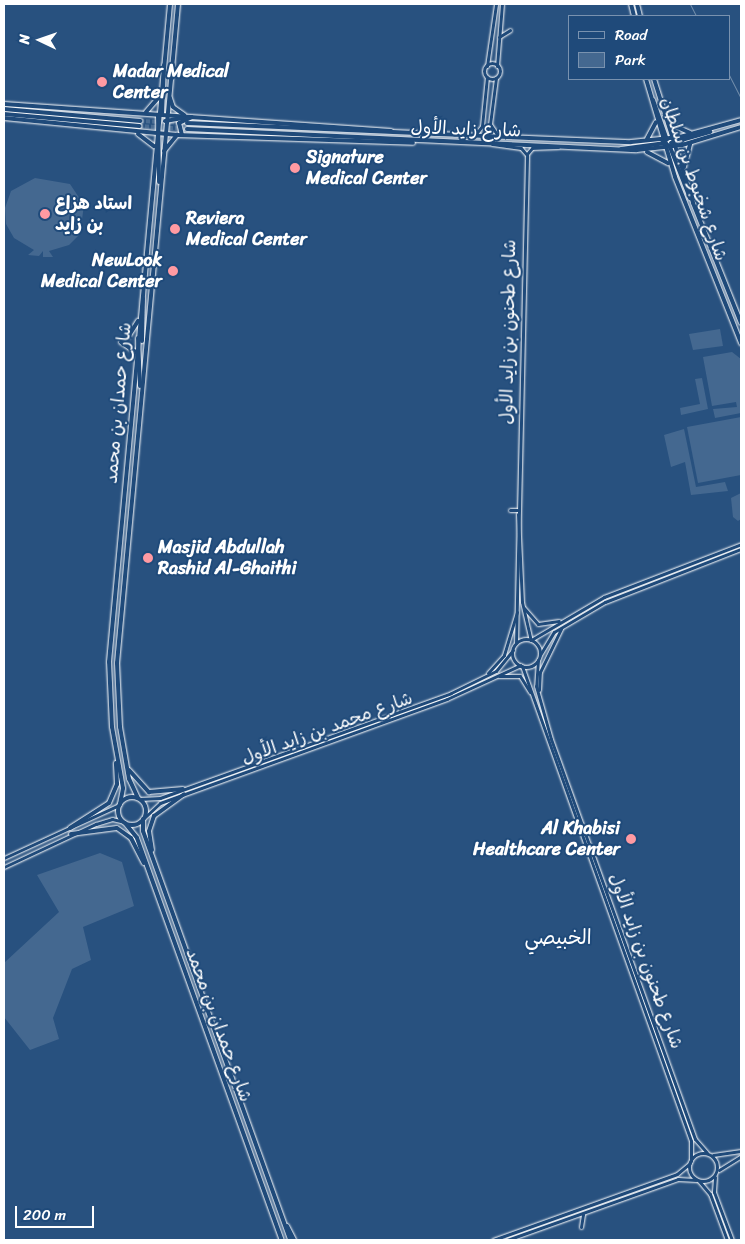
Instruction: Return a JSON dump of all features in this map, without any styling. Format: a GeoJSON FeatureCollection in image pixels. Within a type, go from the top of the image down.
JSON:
{"type":"FeatureCollection","features":[{"type":"Feature","properties":{"kind":"main road","name":"شارع حمدان بن محمد"},"geometry":{"type":"LineString","coordinates":[[139,799],[126,765],[116,663],[163,153],[163,121],[160,95],[170,4]]}},
{"type":"Feature","properties":{"kind":"main road","name":"شارع حمدان بن محمد"},"geometry":{"type":"LineString","coordinates":[[119,804],[123,788],[115,746],[109,662],[155,134],[170,95],[178,4]]}},
{"type":"Feature","properties":{"kind":"main road"},"geometry":{"type":"LineString","coordinates":[[155,134],[163,121],[163,63]]}},
{"type":"Feature","properties":{"kind":"main road","name":"شارع شخبوط بن سلطان"},"geometry":{"type":"LineString","coordinates":[[646,80],[656,118],[693,203],[741,324]]}},
{"type":"Feature","properties":{"kind":"main road","name":"شارع شخبوط بن سلطان"},"geometry":{"type":"LineString","coordinates":[[654,80],[664,114],[675,177],[741,343]]}},
{"type":"Feature","properties":{"kind":"main road"},"geometry":{"type":"LineString","coordinates":[[647,85],[668,143]]}},
{"type":"Feature","properties":{"kind":"main road"},"geometry":{"type":"LineString","coordinates":[[144,113],[160,95]]}},
{"type":"Feature","properties":{"kind":"main road"},"geometry":{"type":"LineString","coordinates":[[170,95],[173,107],[186,116]]}},
{"type":"Feature","properties":{"kind":"main road"},"geometry":{"type":"LineString","coordinates":[[4,104],[162,114],[408,134]]}},
{"type":"Feature","properties":{"kind":"main road"},"geometry":{"type":"LineString","coordinates":[[4,109],[140,121]]}},
{"type":"Feature","properties":{"kind":"main road"},"geometry":{"type":"LineString","coordinates":[[664,114],[672,129],[695,133]]}},
{"type":"Feature","properties":{"kind":"main road"},"geometry":{"type":"LineString","coordinates":[[4,116],[139,126]]}},
{"type":"Feature","properties":{"kind":"main road"},"geometry":{"type":"LineString","coordinates":[[4,116],[177,136],[443,143]]}},
{"type":"Feature","properties":{"kind":"main road"},"geometry":{"type":"LineString","coordinates":[[163,121],[192,117]]}},
{"type":"Feature","properties":{"kind":"main road"},"geometry":{"type":"LineString","coordinates":[[185,136],[178,125],[192,117]]}},
{"type":"Feature","properties":{"kind":"main road"},"geometry":{"type":"LineString","coordinates":[[643,141],[654,134],[656,118]]}},
{"type":"Feature","properties":{"kind":"main road","name":"شارع زايد الأول"},"geometry":{"type":"LineString","coordinates":[[187,129],[443,143],[637,150],[668,143],[741,120]]}},
{"type":"Feature","properties":{"kind":"main road","name":"شارع زايد الأول"},"geometry":{"type":"LineString","coordinates":[[187,123],[470,137],[668,143],[691,143],[741,127]]}},
{"type":"Feature","properties":{"kind":"main road"},"geometry":{"type":"LineString","coordinates":[[619,150],[668,143],[716,128]]}},
{"type":"Feature","properties":{"kind":"main road"},"geometry":{"type":"LineString","coordinates":[[134,132],[154,147]]}},
{"type":"Feature","properties":{"kind":"main road"},"geometry":{"type":"LineString","coordinates":[[160,186],[163,134]]}},
{"type":"Feature","properties":{"kind":"main road"},"geometry":{"type":"LineString","coordinates":[[163,153],[177,136]]}},
{"type":"Feature","properties":{"kind":"main road"},"geometry":{"type":"LineString","coordinates":[[691,143],[682,161],[693,203]]}},
{"type":"Feature","properties":{"kind":"main road"},"geometry":{"type":"LineString","coordinates":[[637,150],[664,157],[675,177]]}},
{"type":"Feature","properties":{"kind":"main road"},"geometry":{"type":"LineString","coordinates":[[141,296],[141,338],[145,344]]}},
{"type":"Feature","properties":{"kind":"main road"},"geometry":{"type":"LineString","coordinates":[[128,338],[140,316]]}},
{"type":"Feature","properties":{"kind":"main road"},"geometry":{"type":"LineString","coordinates":[[138,338],[141,389]]}},
{"type":"Feature","properties":{"kind":"main road"},"geometry":{"type":"LineString","coordinates":[[121,342],[137,353]]}},
{"type":"Feature","properties":{"kind":"main road"},"geometry":{"type":"LineString","coordinates":[[70,828],[94,817],[112,798],[117,778],[115,746]]}},
{"type":"Feature","properties":{"kind":"main road"},"geometry":{"type":"LineString","coordinates":[[126,765],[138,785],[149,792],[184,792]]}},
{"type":"Feature","properties":{"kind":"main road"},"geometry":{"type":"LineString","coordinates":[[157,870],[150,824],[162,807],[184,792]]}},
{"type":"Feature","properties":{"kind":"main road"},"geometry":{"type":"LineString","coordinates":[[127,798],[139,799],[146,808],[144,819],[135,825],[124,823],[119,804],[127,798]]}},
{"type":"Feature","properties":{"kind":"main road","name":"شارع حمدان بن محمد"},"geometry":{"type":"LineString","coordinates":[[144,819],[157,870],[284,1223],[292,1240]]}},
{"type":"Feature","properties":{"kind":"main road","name":"شارع حمدان بن محمد"},"geometry":{"type":"LineString","coordinates":[[124,823],[135,835],[149,871],[282,1240]]}},
{"type":"Feature","properties":{"kind":"main road"},"geometry":{"type":"LineString","coordinates":[[71,834],[107,826],[122,830],[149,871]]}},
{"type":"Feature","properties":{"kind":"street"},"geometry":{"type":"LineString","coordinates":[[470,137],[482,128],[487,66],[496,4]]}},
{"type":"Feature","properties":{"kind":"street"},"geometry":{"type":"LineString","coordinates":[[502,4],[498,66],[490,124],[503,138]]}},
{"type":"Feature","properties":{"kind":"street"},"geometry":{"type":"LineString","coordinates":[[499,37],[510,30]]}},
{"type":"Feature","properties":{"kind":"street"},"geometry":{"type":"LineString","coordinates":[[487,66],[498,66]]}},
{"type":"Feature","properties":{"kind":"street"},"geometry":{"type":"LineString","coordinates":[[487,77],[496,78]]}},
{"type":"Feature","properties":{"kind":"street"},"geometry":{"type":"LineString","coordinates":[[492,144],[521,148],[526,154],[531,149],[559,147]]}},
{"type":"Feature","properties":{"kind":"street","name":"شارع طحنون بن زايد الأول"},"geometry":{"type":"LineString","coordinates":[[516,643],[517,510],[526,154]]}},
{"type":"Feature","properties":{"kind":"street"},"geometry":{"type":"LineString","coordinates":[[510,510],[517,510]]}},
{"type":"Feature","properties":{"kind":"street","name":"شارع طحنون بن زايد الأول"},"geometry":{"type":"LineString","coordinates":[[517,510],[522,602],[531,640]]}},
{"type":"Feature","properties":{"kind":"street"},"geometry":{"type":"LineString","coordinates":[[741,544],[604,597],[531,640],[516,643],[513,650],[521,666],[538,660],[551,635],[566,624],[612,599],[741,549]]}},
{"type":"Feature","properties":{"kind":"street"},"geometry":{"type":"LineString","coordinates":[[482,678],[504,656],[516,622],[517,589]]}},
{"type":"Feature","properties":{"kind":"street"},"geometry":{"type":"LineString","coordinates":[[522,602],[534,622],[545,625],[562,620]]}},
{"type":"Feature","properties":{"kind":"street"},"geometry":{"type":"LineString","coordinates":[[542,706],[540,672],[551,644],[566,624]]}},
{"type":"Feature","properties":{"kind":"street"},"geometry":{"type":"LineString","coordinates":[[531,640],[540,655]]}},
{"type":"Feature","properties":{"kind":"street","name":"شارع محمد بن زايد الأول"},"geometry":{"type":"LineString","coordinates":[[144,819],[160,803],[184,792],[482,678],[501,666],[513,650]]}},
{"type":"Feature","properties":{"kind":"street","name":"شارع طحنون بن زايد الأول"},"geometry":{"type":"LineString","coordinates":[[538,660],[535,678],[542,706],[695,1139],[717,1162],[716,1174]]}},
{"type":"Feature","properties":{"kind":"street","name":"شارع طحنون بن زايد الأول"},"geometry":{"type":"LineString","coordinates":[[521,666],[691,1141],[690,1162],[697,1180]]}},
{"type":"Feature","properties":{"kind":"street","name":"شارع محمد بن زايد الأول"},"geometry":{"type":"LineString","coordinates":[[139,799],[152,800],[184,792],[458,695],[521,666]]}},
{"type":"Feature","properties":{"kind":"street"},"geometry":{"type":"LineString","coordinates":[[496,676],[511,673],[523,678],[536,708]]}},
{"type":"Feature","properties":{"kind":"street"},"geometry":{"type":"LineString","coordinates":[[4,858],[119,804]]}},
{"type":"Feature","properties":{"kind":"street"},"geometry":{"type":"LineString","coordinates":[[4,867],[71,834],[107,820],[124,823]]}},
{"type":"Feature","properties":{"kind":"street"},"geometry":{"type":"LineString","coordinates":[[493,1240],[677,1174],[690,1162],[709,1154],[724,1157],[741,1151]]}},
{"type":"Feature","properties":{"kind":"street"},"geometry":{"type":"LineString","coordinates":[[732,1240],[714,1192],[716,1174],[725,1163],[741,1156]]}},
{"type":"Feature","properties":{"kind":"street"},"geometry":{"type":"LineString","coordinates":[[507,1240],[678,1179],[697,1180],[716,1174]]}},
{"type":"Feature","properties":{"kind":"street"},"geometry":{"type":"LineString","coordinates":[[697,1180],[710,1194],[726,1240]]}},
{"type":"Feature","properties":{"kind":"street"},"geometry":{"type":"LineString","coordinates":[[581,1227],[580,1218],[588,1211]]}},
{"type":"Feature","properties":{"kind":"green space","name":"استاد هزاع بن زايد"},"geometry":{"type":"Polygon","coordinates":[[[35,178],[70,184],[84,205],[80,234],[69,245],[49,251],[53,257],[43,257],[43,251],[39,256],[28,255],[34,250],[14,238],[6,224],[5,208],[11,191],[35,178]]]}},
{"type":"Feature","properties":{"kind":"green space"},"geometry":{"type":"Polygon","coordinates":[[[720,329],[723,346],[693,350],[689,334],[720,329]]]}},
{"type":"Feature","properties":{"kind":"green space"},"geometry":{"type":"Polygon","coordinates":[[[732,352],[741,359],[741,413],[715,418],[713,409],[737,407],[736,402],[712,406],[703,357],[732,352]]]}},
{"type":"Feature","properties":{"kind":"green space"},"geometry":{"type":"Polygon","coordinates":[[[702,378],[708,409],[681,415],[680,408],[700,404],[695,379],[702,378]]]}},
{"type":"Feature","properties":{"kind":"green space"},"geometry":{"type":"Polygon","coordinates":[[[741,417],[741,475],[698,483],[687,427],[741,417]]]}},
{"type":"Feature","properties":{"kind":"green space"},"geometry":{"type":"Polygon","coordinates":[[[684,429],[696,487],[725,482],[728,491],[691,495],[685,462],[671,467],[664,435],[684,429]]]}},
{"type":"Feature","properties":{"kind":"green space"},"geometry":{"type":"Polygon","coordinates":[[[741,493],[741,519],[738,521],[733,517],[731,498],[741,493]]]}},
{"type":"Feature","properties":{"kind":"green space"},"geometry":{"type":"Polygon","coordinates":[[[100,853],[122,862],[134,906],[83,927],[91,960],[72,969],[53,1018],[59,1039],[30,1050],[4,1017],[4,963],[59,912],[37,875],[100,853]]]}},
{"type":"Feature","properties":{"kind":"waterway"},"geometry":{"type":"LineString","coordinates":[[690,4],[696,15]]}},
{"type":"Feature","properties":{"kind":"waterway"},"geometry":{"type":"LineString","coordinates":[[730,77],[741,99]]}},
{"type":"Feature","properties":{"kind":"tunnel"},"geometry":{"type":"LineString","coordinates":[[140,121],[187,123]]}},
{"type":"Feature","properties":{"kind":"tunnel"},"geometry":{"type":"LineString","coordinates":[[139,126],[187,129]]}},
{"type":"Feature","properties":{"kind":"place","name":"Madar Medical Center"},"geometry":{"type":"Point","coordinates":[102,82]}},
{"type":"Feature","properties":{"kind":"place","name":"Signature Medical Center"},"geometry":{"type":"Point","coordinates":[295,168]}},
{"type":"Feature","properties":{"kind":"place","name":"استاد هزاع بن زايد"},"geometry":{"type":"Point","coordinates":[45,214]}},
{"type":"Feature","properties":{"kind":"place","name":"Reviera Medical Center"},"geometry":{"type":"Point","coordinates":[175,229]}},
{"type":"Feature","properties":{"kind":"place","name":"NewLook Medical Center"},"geometry":{"type":"Point","coordinates":[173,271]}},
{"type":"Feature","properties":{"kind":"place","name":"Masjid Abdullah Rashid Al-Ghaithi"},"geometry":{"type":"Point","coordinates":[148,558]}},
{"type":"Feature","properties":{"kind":"place","name":"Al Khabisi Healthcare Center"},"geometry":{"type":"Point","coordinates":[631,839]}},
{"type":"Feature","properties":{"kind":"district","name":"الخبيصي"},"geometry":{"type":"Point","coordinates":[558,937]}}]}
